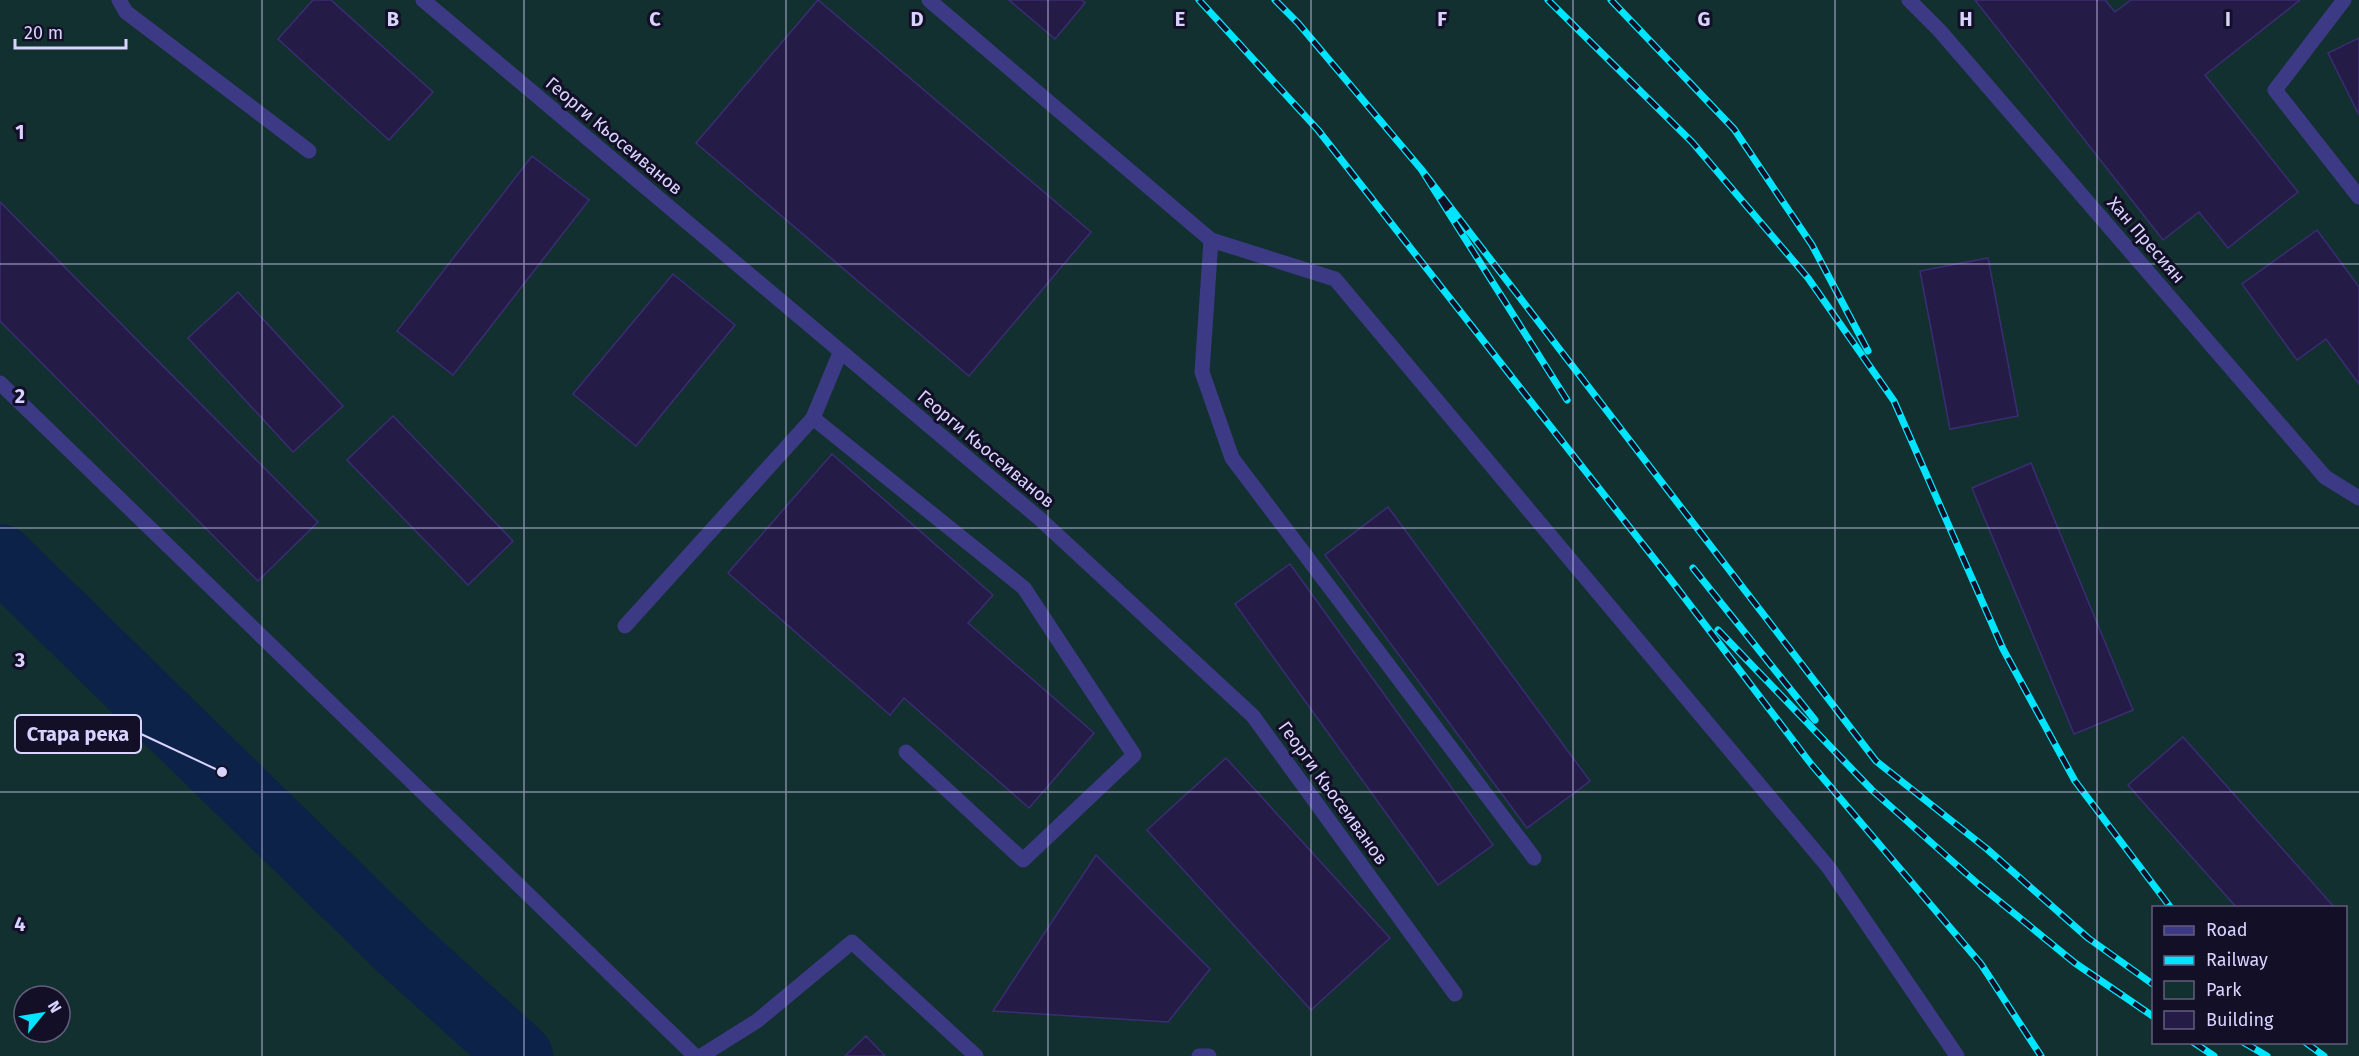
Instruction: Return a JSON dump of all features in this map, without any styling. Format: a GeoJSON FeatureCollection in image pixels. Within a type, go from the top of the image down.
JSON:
{"type":"FeatureCollection","features":[{"type":"Feature","properties":{"kind":"street"},"geometry":{"type":"LineString","coordinates":[[119,0],[126,12],[309,151]]}},
{"type":"Feature","properties":{"kind":"street","name":"Георги Кьосеиванов"},"geometry":{"type":"LineString","coordinates":[[423,0],[1040,519],[1253,716],[1455,994]]}},
{"type":"Feature","properties":{"kind":"street"},"geometry":{"type":"LineString","coordinates":[[929,0],[1211,240],[1335,279],[1829,868],[1957,1056]]}},
{"type":"Feature","properties":{"kind":"street","name":"Хан Пресиян"},"geometry":{"type":"LineString","coordinates":[[1909,0],[1940,31],[2325,477],[2359,498]]}},
{"type":"Feature","properties":{"kind":"street"},"geometry":{"type":"LineString","coordinates":[[2344,0],[2275,90],[2359,198]]}},
{"type":"Feature","properties":{"kind":"street"},"geometry":{"type":"LineString","coordinates":[[1211,240],[1202,372],[1232,458],[1534,858]]}},
{"type":"Feature","properties":{"kind":"street"},"geometry":{"type":"LineString","coordinates":[[625,626],[813,418],[840,353]]}},
{"type":"Feature","properties":{"kind":"street"},"geometry":{"type":"LineString","coordinates":[[0,383],[695,1056]]}},
{"type":"Feature","properties":{"kind":"street"},"geometry":{"type":"LineString","coordinates":[[813,418],[1024,588],[1134,755],[1023,860],[906,752]]}},
{"type":"Feature","properties":{"kind":"street"},"geometry":{"type":"LineString","coordinates":[[701,1056],[757,1021],[852,942],[976,1056]]}},
{"type":"Feature","properties":{"kind":"street"},"geometry":{"type":"LineString","coordinates":[[1199,1056],[1209,1056]]}},
{"type":"Feature","properties":{"kind":"green space"},"geometry":{"type":"Polygon","coordinates":[[[0,0],[2359,0],[2359,1056],[0,1056],[0,0]]]}},
{"type":"Feature","properties":{"kind":"building"},"geometry":{"type":"Polygon","coordinates":[[[313,0],[331,0],[433,92],[389,140],[278,39],[313,0]]]}},
{"type":"Feature","properties":{"kind":"building"},"geometry":{"type":"Polygon","coordinates":[[[818,0],[1091,232],[969,376],[696,143],[818,0]]]}},
{"type":"Feature","properties":{"kind":"building"},"geometry":{"type":"Polygon","coordinates":[[[1009,0],[1082,0],[1085,3],[1055,39],[1009,0]]]}},
{"type":"Feature","properties":{"kind":"building"},"geometry":{"type":"Polygon","coordinates":[[[1975,0],[2105,0],[2115,12],[2131,0],[2300,0],[2205,75],[2298,192],[2228,248],[2199,212],[2163,240],[1975,0]]]}},
{"type":"Feature","properties":{"kind":"building"},"geometry":{"type":"Polygon","coordinates":[[[2359,38],[2359,115],[2328,53],[2359,38]]]}},
{"type":"Feature","properties":{"kind":"building"},"geometry":{"type":"Polygon","coordinates":[[[532,156],[589,200],[453,375],[397,331],[532,156]]]}},
{"type":"Feature","properties":{"kind":"building"},"geometry":{"type":"Polygon","coordinates":[[[0,202],[318,522],[258,581],[0,321],[0,202]]]}},
{"type":"Feature","properties":{"kind":"building"},"geometry":{"type":"Polygon","coordinates":[[[2317,230],[2359,287],[2359,384],[2326,339],[2297,360],[2242,284],[2317,230]]]}},
{"type":"Feature","properties":{"kind":"building"},"geometry":{"type":"Polygon","coordinates":[[[1988,258],[2018,416],[1950,429],[1920,271],[1988,258]]]}},
{"type":"Feature","properties":{"kind":"building"},"geometry":{"type":"Polygon","coordinates":[[[673,274],[735,325],[636,446],[573,394],[673,274]]]}},
{"type":"Feature","properties":{"kind":"building"},"geometry":{"type":"Polygon","coordinates":[[[238,292],[343,406],[293,452],[188,338],[238,292]]]}},
{"type":"Feature","properties":{"kind":"building"},"geometry":{"type":"Polygon","coordinates":[[[393,416],[513,541],[468,585],[347,460],[393,416]]]}},
{"type":"Feature","properties":{"kind":"building"},"geometry":{"type":"Polygon","coordinates":[[[832,454],[993,595],[968,623],[1094,733],[1029,808],[904,698],[890,715],[728,573],[832,454]]]}},
{"type":"Feature","properties":{"kind":"building"},"geometry":{"type":"Polygon","coordinates":[[[2031,463],[2133,710],[2074,734],[1972,488],[2031,463]]]}},
{"type":"Feature","properties":{"kind":"building"},"geometry":{"type":"Polygon","coordinates":[[[1388,507],[1590,781],[1527,828],[1325,555],[1388,507]]]}},
{"type":"Feature","properties":{"kind":"building"},"geometry":{"type":"Polygon","coordinates":[[[1290,564],[1493,845],[1438,885],[1235,604],[1290,564]]]}},
{"type":"Feature","properties":{"kind":"building"},"geometry":{"type":"Polygon","coordinates":[[[2183,737],[2333,906],[2235,906],[2128,785],[2183,737]]]}},
{"type":"Feature","properties":{"kind":"building"},"geometry":{"type":"Polygon","coordinates":[[[1226,758],[1390,938],[1311,1010],[1147,830],[1226,758]]]}},
{"type":"Feature","properties":{"kind":"building"},"geometry":{"type":"Polygon","coordinates":[[[1096,855],[1210,969],[1168,1022],[993,1011],[1096,855]]]}},
{"type":"Feature","properties":{"kind":"building"},"geometry":{"type":"Polygon","coordinates":[[[866,1036],[885,1056],[845,1056],[866,1036]]]}},
{"type":"Feature","properties":{"kind":"waterway"},"geometry":{"type":"LineString","coordinates":[[0,557],[403,950],[520,1056]]}},
{"type":"Feature","properties":{"kind":"railway"},"geometry":{"type":"LineString","coordinates":[[1199,0],[1318,130],[1674,584],[1811,764],[1981,964],[2041,1056]]}},
{"type":"Feature","properties":{"kind":"railway"},"geometry":{"type":"LineString","coordinates":[[1275,0],[1298,23],[1421,169]]}},
{"type":"Feature","properties":{"kind":"railway"},"geometry":{"type":"LineString","coordinates":[[1548,0],[1692,142],[1808,278],[1894,401],[2003,649],[2075,781],[2169,906]]}},
{"type":"Feature","properties":{"kind":"railway"},"geometry":{"type":"LineString","coordinates":[[1611,0],[1734,129],[1812,245],[1868,351]]}},
{"type":"Feature","properties":{"kind":"railway"},"geometry":{"type":"LineString","coordinates":[[1567,400],[1421,169],[1876,761],[1987,849],[2088,938],[2152,984]]}},
{"type":"Feature","properties":{"kind":"railway"},"geometry":{"type":"LineString","coordinates":[[1693,568],[1815,720]]}},
{"type":"Feature","properties":{"kind":"railway"},"geometry":{"type":"LineString","coordinates":[[1718,630],[1872,790],[1978,884],[2075,963],[2152,1016]]}},
{"type":"Feature","properties":{"kind":"railway"},"geometry":{"type":"LineString","coordinates":[[2196,1044],[2214,1056]]}},
{"type":"Feature","properties":{"kind":"railway"},"geometry":{"type":"LineString","coordinates":[[2246,1044],[2267,1056]]}},
{"type":"Feature","properties":{"kind":"railway"},"geometry":{"type":"LineString","coordinates":[[2308,1044],[2324,1056]]}},
{"type":"Feature","properties":{"kind":"place","name":"Стара река"},"geometry":{"type":"Point","coordinates":[222,772]}}]}
